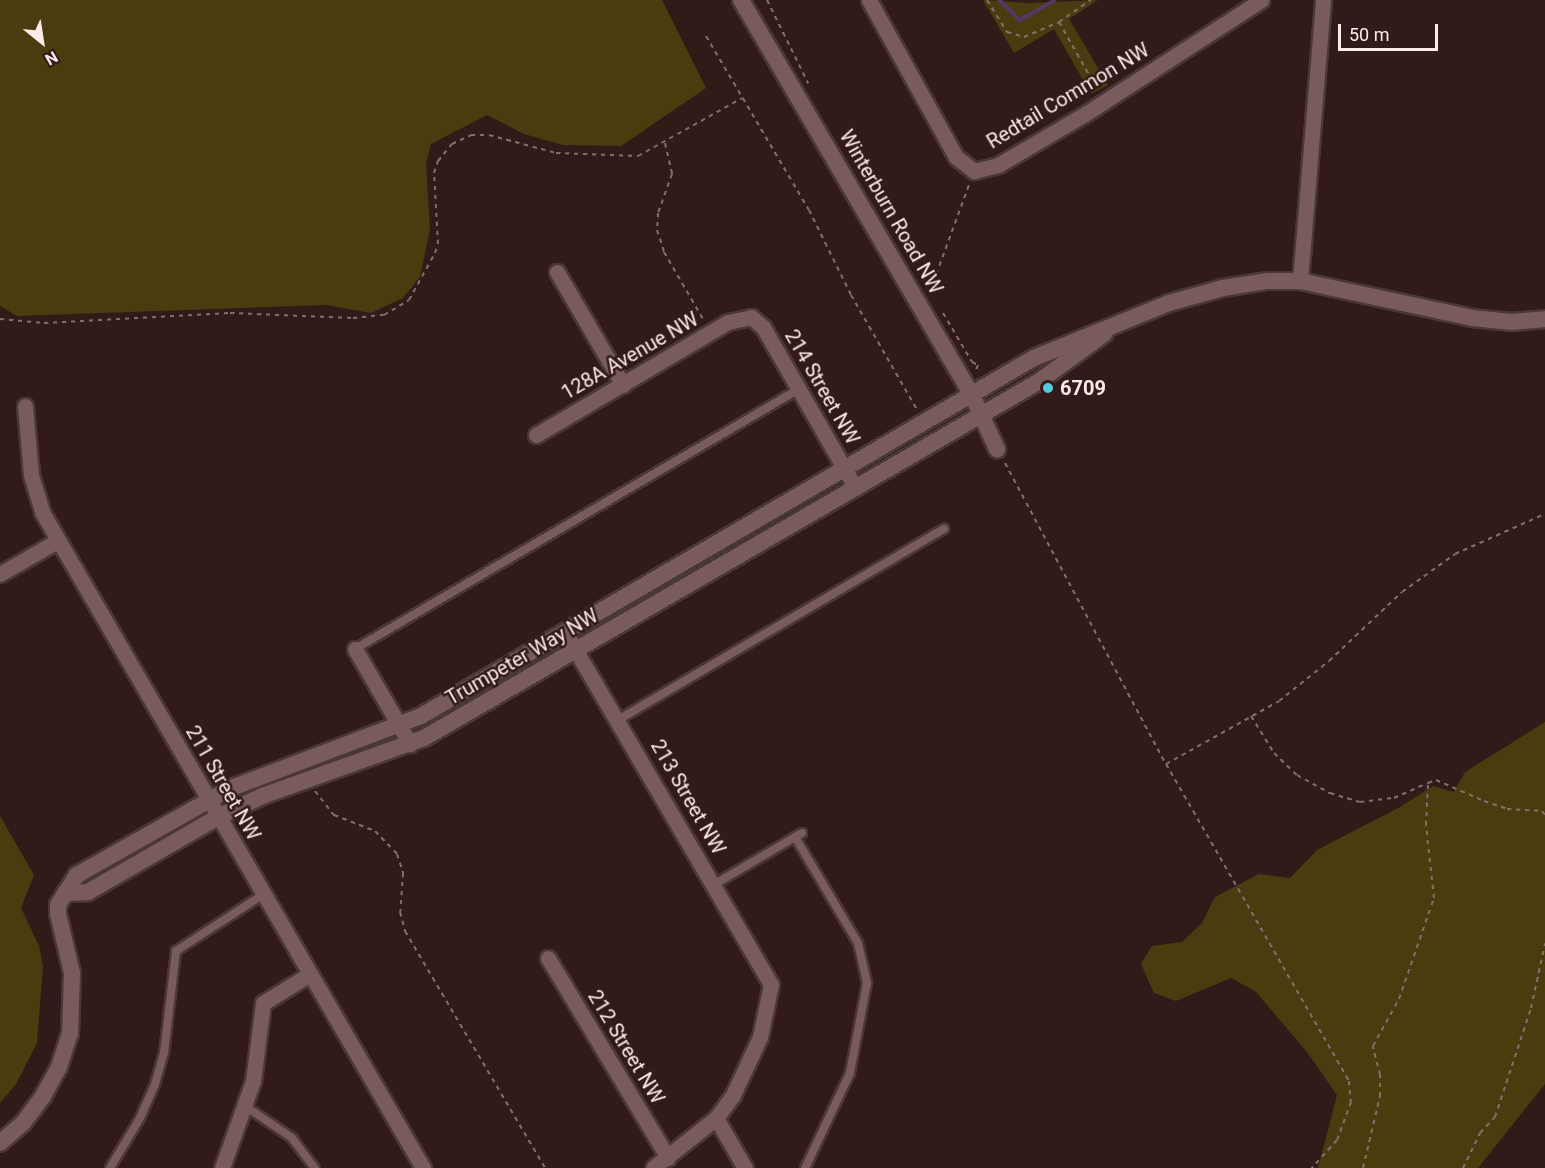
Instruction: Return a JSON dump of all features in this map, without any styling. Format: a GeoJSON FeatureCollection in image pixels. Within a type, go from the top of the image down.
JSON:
{"type":"FeatureCollection","features":[{"type":"Feature","properties":{"kind":"street","name":"Winterburn Road NW"},"geometry":{"type":"LineString","coordinates":[[741,0],[972,395],[997,449]]}},
{"type":"Feature","properties":{"kind":"street","name":"Redtail Common NW"},"geometry":{"type":"LineString","coordinates":[[869,0],[956,157],[974,171],[998,165],[1105,102],[1261,0]]}},
{"type":"Feature","properties":{"kind":"street"},"geometry":{"type":"LineString","coordinates":[[1300,281],[1323,0]]}},
{"type":"Feature","properties":{"kind":"street"},"geometry":{"type":"LineString","coordinates":[[556,272],[623,385]]}},
{"type":"Feature","properties":{"kind":"street","name":"Trumpeter Way NW"},"geometry":{"type":"LineString","coordinates":[[65,893],[77,875],[208,799],[271,771],[400,726],[1051,350],[1122,321],[1223,288],[1300,281],[1472,318],[1512,322],[1545,319]]}},
{"type":"Feature","properties":{"kind":"street","name":"128A Avenue NW"},"geometry":{"type":"LineString","coordinates":[[536,435],[711,332],[746,316]]}},
{"type":"Feature","properties":{"kind":"street","name":"214 Street NW"},"geometry":{"type":"LineString","coordinates":[[746,316],[759,321],[855,487]]}},
{"type":"Feature","properties":{"kind":"street","name":"Trumpeter Way NW"},"geometry":{"type":"LineString","coordinates":[[65,893],[88,892],[218,817],[270,793],[410,744],[1062,367],[1122,321]]}},
{"type":"Feature","properties":{"kind":"street","name":"211 Street NW"},"geometry":{"type":"LineString","coordinates":[[25,406],[35,494],[57,541],[423,1168]]}},
{"type":"Feature","properties":{"kind":"street"},"geometry":{"type":"LineString","coordinates":[[0,574],[57,541]]}},
{"type":"Feature","properties":{"kind":"street","name":"213 Street NW"},"geometry":{"type":"LineString","coordinates":[[565,632],[715,884],[771,984],[760,1037],[749,1065],[716,1118]]}},
{"type":"Feature","properties":{"kind":"street"},"geometry":{"type":"LineString","coordinates":[[355,649],[410,744]]}},
{"type":"Feature","properties":{"kind":"street"},"geometry":{"type":"LineString","coordinates":[[0,1143],[23,1123],[43,1096],[70,1034],[72,973],[58,914],[65,893]]}},
{"type":"Feature","properties":{"kind":"street","name":"212 Street NW"},"geometry":{"type":"LineString","coordinates":[[548,958],[668,1158]]}},
{"type":"Feature","properties":{"kind":"street"},"geometry":{"type":"LineString","coordinates":[[222,1168],[253,1081],[263,1003],[310,974]]}},
{"type":"Feature","properties":{"kind":"street"},"geometry":{"type":"LineString","coordinates":[[653,1168],[716,1118],[745,1168]]}},
{"type":"Feature","properties":{"kind":"lane"},"geometry":{"type":"LineString","coordinates":[[355,649],[799,389]]}},
{"type":"Feature","properties":{"kind":"lane"},"geometry":{"type":"LineString","coordinates":[[618,720],[944,529]]}},
{"type":"Feature","properties":{"kind":"lane"},"geometry":{"type":"LineString","coordinates":[[715,884],[799,835],[858,943],[867,983],[850,1073],[805,1168]]}},
{"type":"Feature","properties":{"kind":"lane"},"geometry":{"type":"LineString","coordinates":[[110,1168],[140,1118],[155,1084],[164,1053],[176,951],[264,894]]}},
{"type":"Feature","properties":{"kind":"lane"},"geometry":{"type":"LineString","coordinates":[[245,1106],[292,1138],[315,1168]]}},
{"type":"Feature","properties":{"kind":"path"},"geometry":{"type":"LineString","coordinates":[[767,0],[811,89]]}},
{"type":"Feature","properties":{"kind":"path"},"geometry":{"type":"LineString","coordinates":[[987,0],[1000,26],[1017,37],[1034,35],[1091,0]]}},
{"type":"Feature","properties":{"kind":"path"},"geometry":{"type":"LineString","coordinates":[[1059,21],[1105,102]]}},
{"type":"Feature","properties":{"kind":"path"},"geometry":{"type":"LineString","coordinates":[[706,36],[814,219],[851,295],[918,410]]}},
{"type":"Feature","properties":{"kind":"path"},"geometry":{"type":"LineString","coordinates":[[0,318],[44,323],[230,313],[353,318],[384,315],[409,300],[435,253],[438,244],[434,173],[438,161],[452,144],[471,135],[489,135],[556,153],[618,158],[638,156],[742,98]]}},
{"type":"Feature","properties":{"kind":"path"},"geometry":{"type":"LineString","coordinates":[[664,143],[672,174],[658,213],[660,243],[711,332]]}},
{"type":"Feature","properties":{"kind":"path"},"geometry":{"type":"LineString","coordinates":[[930,291],[974,171]]}},
{"type":"Feature","properties":{"kind":"path"},"geometry":{"type":"LineString","coordinates":[[924,281],[936,301]]}},
{"type":"Feature","properties":{"kind":"path"},"geometry":{"type":"LineString","coordinates":[[942,311],[972,362],[978,366],[976,371]]}},
{"type":"Feature","properties":{"kind":"path"},"geometry":{"type":"LineString","coordinates":[[997,449],[1166,764],[1349,1082],[1351,1102],[1337,1140],[1312,1168]]}},
{"type":"Feature","properties":{"kind":"path"},"geometry":{"type":"LineString","coordinates":[[1166,764],[1279,701],[1402,592],[1455,554],[1545,514]]}},
{"type":"Feature","properties":{"kind":"path"},"geometry":{"type":"LineString","coordinates":[[1251,716],[1282,760],[1298,775],[1330,793],[1360,802],[1394,798],[1436,780],[1507,809],[1543,810],[1545,815]]}},
{"type":"Feature","properties":{"kind":"path"},"geometry":{"type":"LineString","coordinates":[[1364,1168],[1380,1096],[1380,1075],[1373,1046],[1399,999],[1434,898],[1426,825],[1428,783]]}},
{"type":"Feature","properties":{"kind":"path"},"geometry":{"type":"LineString","coordinates":[[313,787],[334,815],[369,828],[397,854],[403,873],[400,912],[405,931],[545,1168]]}},
{"type":"Feature","properties":{"kind":"path"},"geometry":{"type":"LineString","coordinates":[[1463,1168],[1480,1133],[1496,1117],[1531,1008],[1545,944]]}},
{"type":"Feature","properties":{"kind":"shaded area"},"geometry":{"type":"Polygon","coordinates":[[[0,0],[662,0],[706,88],[621,146],[563,145],[524,134],[487,115],[431,144],[426,164],[430,229],[420,277],[403,298],[371,313],[326,305],[17,316],[0,306],[0,0]]]}},
{"type":"Feature","properties":{"kind":"shaded area"},"geometry":{"type":"Polygon","coordinates":[[[983,0],[1029,3],[1098,0],[1069,19],[1108,85],[1091,94],[1054,29],[1014,53],[983,0]]]}},
{"type":"Feature","properties":{"kind":"shaded area"},"geometry":{"type":"Polygon","coordinates":[[[1545,722],[1545,1084],[1478,1168],[1318,1168],[1337,1095],[1307,1052],[1255,991],[1231,978],[1176,1001],[1154,993],[1141,964],[1152,946],[1182,942],[1202,923],[1215,897],[1259,874],[1290,878],[1317,850],[1400,807],[1433,786],[1454,792],[1465,772],[1545,722]]]}},
{"type":"Feature","properties":{"kind":"shaded area"},"geometry":{"type":"Polygon","coordinates":[[[0,816],[34,875],[21,908],[39,946],[43,967],[37,1043],[16,1084],[0,1103],[0,816]]]}},
{"type":"Feature","properties":{"kind":"waterway"},"geometry":{"type":"LineString","coordinates":[[999,0],[1020,20],[1055,0]]}},
{"type":"Feature","properties":{"kind":"place","name":"6709"},"geometry":{"type":"Point","coordinates":[1048,388]}}]}
